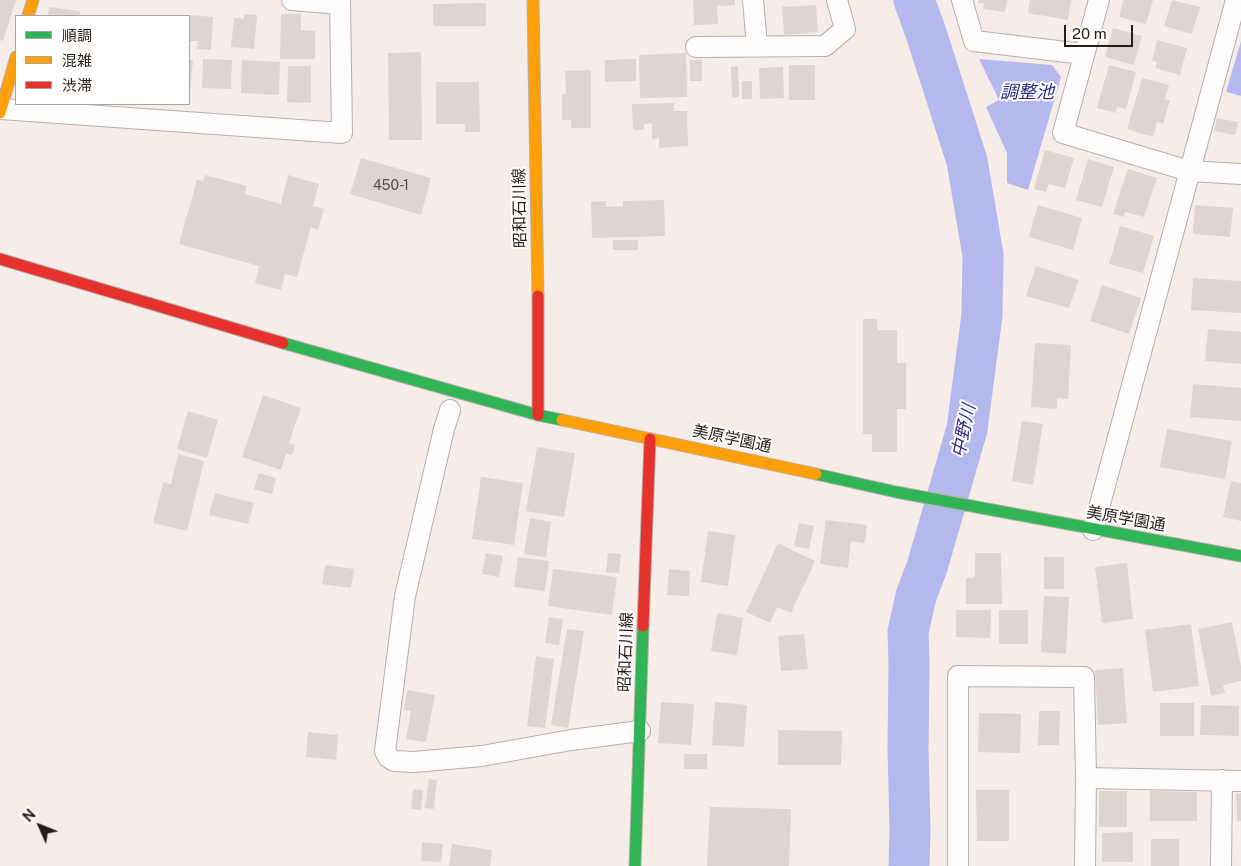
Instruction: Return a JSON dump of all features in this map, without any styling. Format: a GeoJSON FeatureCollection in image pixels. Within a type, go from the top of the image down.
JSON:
{"type":"FeatureCollection","features":[{"type":"Feature","properties":{"kind":"street"},"geometry":{"type":"LineString","coordinates":[[28,15],[33,0]]}},
{"type":"Feature","properties":{"kind":"street"},"geometry":{"type":"LineString","coordinates":[[15,61],[1,111],[342,133],[340,2],[292,0]]}},
{"type":"Feature","properties":{"kind":"street","name":"昭和石川線"},"geometry":{"type":"LineString","coordinates":[[533,0],[539,368],[538,415]]}},
{"type":"Feature","properties":{"kind":"street"},"geometry":{"type":"LineString","coordinates":[[753,0],[757,46]]}},
{"type":"Feature","properties":{"kind":"street"},"geometry":{"type":"LineString","coordinates":[[696,47],[825,46],[845,29],[837,0]]}},
{"type":"Feature","properties":{"kind":"street"},"geometry":{"type":"LineString","coordinates":[[962,0],[974,41],[1083,54]]}},
{"type":"Feature","properties":{"kind":"street"},"geometry":{"type":"LineString","coordinates":[[1099,0],[1063,133],[1189,171],[1241,174]]}},
{"type":"Feature","properties":{"kind":"street"},"geometry":{"type":"LineString","coordinates":[[1093,530],[1236,0]]}},
{"type":"Feature","properties":{"kind":"street","name":"美原学園通"},"geometry":{"type":"LineString","coordinates":[[0,259],[256,336],[538,415],[976,508],[1241,556]]}},
{"type":"Feature","properties":{"kind":"street"},"geometry":{"type":"LineString","coordinates":[[450,410],[405,596],[385,751],[388,757],[394,761],[414,762],[482,756],[571,740],[640,731]]}},
{"type":"Feature","properties":{"kind":"street","name":"昭和石川線"},"geometry":{"type":"LineString","coordinates":[[635,866],[646,502],[650,440]]}},
{"type":"Feature","properties":{"kind":"street"},"geometry":{"type":"LineString","coordinates":[[958,866],[958,676],[1084,677],[1085,866]]}},
{"type":"Feature","properties":{"kind":"street"},"geometry":{"type":"LineString","coordinates":[[1086,778],[1232,780],[1221,866]]}},
{"type":"Feature","properties":{"kind":"water"},"geometry":{"type":"Polygon","coordinates":[[[1241,41],[1241,96],[1226,92],[1241,41]]]}},
{"type":"Feature","properties":{"kind":"water","name":"調整池"},"geometry":{"type":"Polygon","coordinates":[[[979,59],[1052,65],[1061,77],[1028,190],[1007,183],[1007,153],[986,107],[999,100],[979,59]]]}},
{"type":"Feature","properties":{"kind":"building"},"geometry":{"type":"Polygon","coordinates":[[[0,0],[16,0],[3,41],[0,40],[0,0]]]}},
{"type":"Feature","properties":{"kind":"building"},"geometry":{"type":"Polygon","coordinates":[[[693,0],[735,0],[735,5],[717,6],[718,24],[694,25],[693,0]]]}},
{"type":"Feature","properties":{"kind":"building"},"geometry":{"type":"Polygon","coordinates":[[[979,0],[1007,0],[1005,12],[983,9],[984,3],[978,3],[979,0]]]}},
{"type":"Feature","properties":{"kind":"building"},"geometry":{"type":"Polygon","coordinates":[[[1030,0],[1071,0],[1068,20],[1028,13],[1030,0]]]}},
{"type":"Feature","properties":{"kind":"building"},"geometry":{"type":"Polygon","coordinates":[[[1123,0],[1153,0],[1146,24],[1119,17],[1123,0]]]}},
{"type":"Feature","properties":{"kind":"building"},"geometry":{"type":"Polygon","coordinates":[[[1172,0],[1200,7],[1192,34],[1164,26],[1172,0]]]}},
{"type":"Feature","properties":{"kind":"building"},"geometry":{"type":"Polygon","coordinates":[[[486,3],[486,26],[433,26],[433,4],[486,3]]]}},
{"type":"Feature","properties":{"kind":"building"},"geometry":{"type":"Polygon","coordinates":[[[816,5],[818,32],[784,35],[782,7],[816,5]]]}},
{"type":"Feature","properties":{"kind":"building"},"geometry":{"type":"Polygon","coordinates":[[[49,7],[80,11],[80,15],[48,15],[49,7]]]}},
{"type":"Feature","properties":{"kind":"building"},"geometry":{"type":"Polygon","coordinates":[[[244,14],[257,15],[254,49],[231,47],[234,18],[244,19],[244,14]]]}},
{"type":"Feature","properties":{"kind":"building"},"geometry":{"type":"Polygon","coordinates":[[[281,14],[301,14],[301,30],[315,31],[315,59],[280,59],[281,14]]]}},
{"type":"Feature","properties":{"kind":"building"},"geometry":{"type":"Polygon","coordinates":[[[190,15],[213,17],[211,50],[197,49],[198,41],[190,41],[190,15]]]}},
{"type":"Feature","properties":{"kind":"building"},"geometry":{"type":"Polygon","coordinates":[[[1113,28],[1142,36],[1134,65],[1105,57],[1113,28]]]}},
{"type":"Feature","properties":{"kind":"building"},"geometry":{"type":"Polygon","coordinates":[[[1157,40],[1187,48],[1180,75],[1155,68],[1157,62],[1152,61],[1157,40]]]}},
{"type":"Feature","properties":{"kind":"building"},"geometry":{"type":"Polygon","coordinates":[[[421,52],[422,140],[389,140],[388,53],[421,52]]]}},
{"type":"Feature","properties":{"kind":"building"},"geometry":{"type":"Polygon","coordinates":[[[686,53],[687,97],[640,98],[639,55],[686,53]]]}},
{"type":"Feature","properties":{"kind":"building"},"geometry":{"type":"Polygon","coordinates":[[[203,59],[232,60],[231,89],[202,88],[203,59]]]}},
{"type":"Feature","properties":{"kind":"building"},"geometry":{"type":"Polygon","coordinates":[[[636,59],[636,81],[605,82],[605,60],[636,59]]]}},
{"type":"Feature","properties":{"kind":"building"},"geometry":{"type":"Polygon","coordinates":[[[190,60],[193,60],[190,91],[190,60]]]}},
{"type":"Feature","properties":{"kind":"building"},"geometry":{"type":"Polygon","coordinates":[[[242,60],[280,62],[279,95],[241,93],[242,60]]]}},
{"type":"Feature","properties":{"kind":"building"},"geometry":{"type":"Polygon","coordinates":[[[690,60],[702,60],[702,81],[690,81],[690,60]]]}},
{"type":"Feature","properties":{"kind":"building"},"geometry":{"type":"Polygon","coordinates":[[[789,65],[815,65],[815,100],[789,100],[789,65]]]}},
{"type":"Feature","properties":{"kind":"building"},"geometry":{"type":"Polygon","coordinates":[[[1109,65],[1136,72],[1126,109],[1117,107],[1116,113],[1097,108],[1109,65]]]}},
{"type":"Feature","properties":{"kind":"building"},"geometry":{"type":"Polygon","coordinates":[[[288,66],[311,66],[311,103],[287,102],[288,66]]]}},
{"type":"Feature","properties":{"kind":"building"},"geometry":{"type":"Polygon","coordinates":[[[738,66],[739,97],[732,98],[731,67],[738,66]]]}},
{"type":"Feature","properties":{"kind":"building"},"geometry":{"type":"Polygon","coordinates":[[[783,67],[784,98],[760,99],[759,68],[783,67]]]}},
{"type":"Feature","properties":{"kind":"building"},"geometry":{"type":"Polygon","coordinates":[[[591,70],[591,128],[571,128],[571,120],[562,120],[562,94],[566,94],[565,71],[591,70]]]}},
{"type":"Feature","properties":{"kind":"building"},"geometry":{"type":"Polygon","coordinates":[[[1142,78],[1169,85],[1165,99],[1170,100],[1163,124],[1157,122],[1153,137],[1127,129],[1142,78]]]}},
{"type":"Feature","properties":{"kind":"building"},"geometry":{"type":"Polygon","coordinates":[[[742,81],[752,81],[752,99],[742,99],[742,81]]]}},
{"type":"Feature","properties":{"kind":"building"},"geometry":{"type":"Polygon","coordinates":[[[436,82],[479,82],[480,132],[465,132],[465,124],[436,124],[436,82]]]}},
{"type":"Feature","properties":{"kind":"building"},"geometry":{"type":"Polygon","coordinates":[[[674,103],[674,111],[687,111],[688,146],[659,148],[659,138],[652,139],[652,123],[644,124],[644,130],[633,130],[632,104],[674,103]]]}},
{"type":"Feature","properties":{"kind":"building"},"geometry":{"type":"Polygon","coordinates":[[[1217,118],[1238,122],[1235,135],[1214,131],[1217,118]]]}},
{"type":"Feature","properties":{"kind":"building"},"geometry":{"type":"Polygon","coordinates":[[[1045,150],[1074,158],[1065,188],[1049,184],[1046,192],[1034,189],[1045,150]]]}},
{"type":"Feature","properties":{"kind":"building"},"geometry":{"type":"Polygon","coordinates":[[[361,158],[431,178],[421,215],[350,194],[361,158]]]}},
{"type":"Feature","properties":{"kind":"building"},"geometry":{"type":"Polygon","coordinates":[[[1088,159],[1114,167],[1102,207],[1076,200],[1088,159]]]}},
{"type":"Feature","properties":{"kind":"building"},"geometry":{"type":"Polygon","coordinates":[[[1128,169],[1157,178],[1144,217],[1125,212],[1124,217],[1113,214],[1128,169]]]}},
{"type":"Feature","properties":{"kind":"building"},"geometry":{"type":"Polygon","coordinates":[[[205,175],[247,186],[245,194],[281,204],[288,175],[319,184],[313,206],[324,209],[318,230],[311,227],[297,277],[285,274],[281,290],[255,283],[259,266],[179,244],[197,180],[203,181],[205,175]]]}},
{"type":"Feature","properties":{"kind":"building"},"geometry":{"type":"Polygon","coordinates":[[[664,200],[665,236],[592,238],[591,202],[606,201],[606,207],[623,206],[623,201],[664,200]]]}},
{"type":"Feature","properties":{"kind":"building"},"geometry":{"type":"Polygon","coordinates":[[[1038,205],[1082,218],[1073,250],[1029,237],[1038,205]]]}},
{"type":"Feature","properties":{"kind":"building"},"geometry":{"type":"Polygon","coordinates":[[[1195,205],[1233,208],[1230,237],[1193,234],[1195,205]]]}},
{"type":"Feature","properties":{"kind":"building"},"geometry":{"type":"Polygon","coordinates":[[[1120,226],[1154,236],[1143,273],[1109,264],[1120,226]]]}},
{"type":"Feature","properties":{"kind":"building"},"geometry":{"type":"Polygon","coordinates":[[[613,240],[638,240],[638,250],[613,250],[613,240]]]}},
{"type":"Feature","properties":{"kind":"building"},"geometry":{"type":"Polygon","coordinates":[[[1036,266],[1079,280],[1069,308],[1026,296],[1036,266]]]}},
{"type":"Feature","properties":{"kind":"building"},"geometry":{"type":"Polygon","coordinates":[[[1193,278],[1241,281],[1241,313],[1191,310],[1193,278]]]}},
{"type":"Feature","properties":{"kind":"building"},"geometry":{"type":"Polygon","coordinates":[[[1102,285],[1141,298],[1129,334],[1090,321],[1102,285]]]}},
{"type":"Feature","properties":{"kind":"building"},"geometry":{"type":"Polygon","coordinates":[[[863,319],[877,319],[878,330],[897,330],[897,363],[906,363],[906,409],[897,409],[897,452],[872,452],[872,434],[863,434],[863,319]]]}},
{"type":"Feature","properties":{"kind":"building"},"geometry":{"type":"Polygon","coordinates":[[[1208,329],[1241,332],[1241,364],[1205,361],[1208,329]]]}},
{"type":"Feature","properties":{"kind":"building"},"geometry":{"type":"Polygon","coordinates":[[[1035,343],[1071,345],[1068,399],[1057,398],[1057,409],[1031,407],[1035,343]]]}},
{"type":"Feature","properties":{"kind":"building"},"geometry":{"type":"Polygon","coordinates":[[[1193,384],[1241,388],[1241,421],[1190,417],[1193,384]]]}},
{"type":"Feature","properties":{"kind":"building"},"geometry":{"type":"Polygon","coordinates":[[[263,395],[301,408],[289,443],[295,445],[292,455],[286,454],[281,470],[242,457],[263,395]]]}},
{"type":"Feature","properties":{"kind":"building"},"geometry":{"type":"Polygon","coordinates":[[[188,411],[218,420],[207,458],[177,449],[188,411]]]}},
{"type":"Feature","properties":{"kind":"building"},"geometry":{"type":"Polygon","coordinates":[[[1022,421],[1043,424],[1033,485],[1012,481],[1022,421]]]}},
{"type":"Feature","properties":{"kind":"building"},"geometry":{"type":"Polygon","coordinates":[[[1167,429],[1232,441],[1225,479],[1160,467],[1167,429]]]}},
{"type":"Feature","properties":{"kind":"building"},"geometry":{"type":"Polygon","coordinates":[[[537,447],[575,453],[564,517],[526,511],[537,447]]]}},
{"type":"Feature","properties":{"kind":"building"},"geometry":{"type":"Polygon","coordinates":[[[178,454],[204,461],[187,531],[153,523],[163,482],[171,484],[178,454]]]}},
{"type":"Feature","properties":{"kind":"building"},"geometry":{"type":"Polygon","coordinates":[[[259,473],[276,478],[272,494],[254,489],[259,473]]]}},
{"type":"Feature","properties":{"kind":"building"},"geometry":{"type":"Polygon","coordinates":[[[481,477],[523,483],[514,545],[472,539],[481,477]]]}},
{"type":"Feature","properties":{"kind":"building"},"geometry":{"type":"Polygon","coordinates":[[[1231,481],[1241,483],[1241,521],[1223,517],[1231,481]]]}},
{"type":"Feature","properties":{"kind":"building"},"geometry":{"type":"Polygon","coordinates":[[[215,493],[254,503],[248,524],[209,515],[215,493]]]}},
{"type":"Feature","properties":{"kind":"building"},"geometry":{"type":"Polygon","coordinates":[[[530,518],[551,522],[546,557],[524,554],[530,518]]]}},
{"type":"Feature","properties":{"kind":"building"},"geometry":{"type":"Polygon","coordinates":[[[826,520],[867,525],[865,543],[851,541],[848,568],[820,564],[826,520]]]}},
{"type":"Feature","properties":{"kind":"building"},"geometry":{"type":"Polygon","coordinates":[[[799,523],[814,526],[809,549],[794,546],[799,523]]]}},
{"type":"Feature","properties":{"kind":"building"},"geometry":{"type":"Polygon","coordinates":[[[708,531],[735,535],[728,586],[701,582],[708,531]]]}},
{"type":"Feature","properties":{"kind":"building"},"geometry":{"type":"Polygon","coordinates":[[[778,543],[815,561],[791,613],[777,607],[770,623],[746,612],[778,543]]]}},
{"type":"Feature","properties":{"kind":"building"},"geometry":{"type":"Polygon","coordinates":[[[486,553],[503,556],[499,577],[482,574],[486,553]]]}},
{"type":"Feature","properties":{"kind":"building"},"geometry":{"type":"Polygon","coordinates":[[[608,553],[621,554],[619,573],[606,572],[608,553]]]}},
{"type":"Feature","properties":{"kind":"building"},"geometry":{"type":"Polygon","coordinates":[[[975,553],[1001,553],[1002,604],[966,604],[966,578],[975,578],[975,553]]]}},
{"type":"Feature","properties":{"kind":"building"},"geometry":{"type":"Polygon","coordinates":[[[518,557],[549,561],[545,591],[514,587],[518,557]]]}},
{"type":"Feature","properties":{"kind":"building"},"geometry":{"type":"Polygon","coordinates":[[[1044,557],[1064,557],[1064,589],[1044,589],[1044,557]]]}},
{"type":"Feature","properties":{"kind":"building"},"geometry":{"type":"Polygon","coordinates":[[[1127,563],[1133,619],[1102,623],[1095,567],[1127,563]]]}},
{"type":"Feature","properties":{"kind":"building"},"geometry":{"type":"Polygon","coordinates":[[[325,565],[354,569],[351,588],[322,584],[325,565]]]}},
{"type":"Feature","properties":{"kind":"building"},"geometry":{"type":"Polygon","coordinates":[[[553,569],[617,577],[612,615],[548,606],[553,569]]]}},
{"type":"Feature","properties":{"kind":"building"},"geometry":{"type":"Polygon","coordinates":[[[669,569],[690,571],[689,596],[667,595],[669,569]]]}},
{"type":"Feature","properties":{"kind":"building"},"geometry":{"type":"Polygon","coordinates":[[[1044,596],[1069,597],[1066,654],[1041,652],[1044,596]]]}},
{"type":"Feature","properties":{"kind":"building"},"geometry":{"type":"Polygon","coordinates":[[[956,610],[991,610],[990,638],[956,637],[956,610]]]}},
{"type":"Feature","properties":{"kind":"building"},"geometry":{"type":"Polygon","coordinates":[[[999,610],[1028,610],[1028,644],[999,644],[999,610]]]}},
{"type":"Feature","properties":{"kind":"building"},"geometry":{"type":"Polygon","coordinates":[[[717,613],[743,618],[737,655],[711,651],[717,613]]]}},
{"type":"Feature","properties":{"kind":"building"},"geometry":{"type":"Polygon","coordinates":[[[549,617],[563,619],[559,645],[545,643],[549,617]]]}},
{"type":"Feature","properties":{"kind":"building"},"geometry":{"type":"Polygon","coordinates":[[[1232,622],[1241,666],[1241,681],[1223,685],[1225,693],[1211,696],[1198,629],[1232,622]]]}},
{"type":"Feature","properties":{"kind":"building"},"geometry":{"type":"Polygon","coordinates":[[[1191,624],[1199,686],[1153,692],[1145,630],[1191,624]]]}},
{"type":"Feature","properties":{"kind":"building"},"geometry":{"type":"Polygon","coordinates":[[[567,629],[584,631],[568,728],[551,725],[567,629]]]}},
{"type":"Feature","properties":{"kind":"building"},"geometry":{"type":"Polygon","coordinates":[[[804,634],[808,669],[781,671],[778,636],[804,634]]]}},
{"type":"Feature","properties":{"kind":"building"},"geometry":{"type":"Polygon","coordinates":[[[536,656],[554,659],[545,728],[527,726],[536,656]]]}},
{"type":"Feature","properties":{"kind":"building"},"geometry":{"type":"Polygon","coordinates":[[[1123,668],[1127,723],[1098,725],[1095,670],[1123,668]]]}},
{"type":"Feature","properties":{"kind":"building"},"geometry":{"type":"Polygon","coordinates":[[[407,690],[435,695],[426,742],[406,739],[411,711],[404,710],[407,690]]]}},
{"type":"Feature","properties":{"kind":"building"},"geometry":{"type":"Polygon","coordinates":[[[661,702],[694,704],[691,745],[658,743],[661,702]]]}},
{"type":"Feature","properties":{"kind":"building"},"geometry":{"type":"Polygon","coordinates":[[[715,702],[747,705],[744,747],[712,745],[715,702]]]}},
{"type":"Feature","properties":{"kind":"building"},"geometry":{"type":"Polygon","coordinates":[[[1160,703],[1194,703],[1194,736],[1160,736],[1160,703]]]}},
{"type":"Feature","properties":{"kind":"building"},"geometry":{"type":"Polygon","coordinates":[[[1201,705],[1239,706],[1239,736],[1200,735],[1201,705]]]}},
{"type":"Feature","properties":{"kind":"building"},"geometry":{"type":"Polygon","coordinates":[[[1039,711],[1060,711],[1059,745],[1038,745],[1039,711]]]}},
{"type":"Feature","properties":{"kind":"building"},"geometry":{"type":"Polygon","coordinates":[[[979,713],[1021,714],[1020,753],[978,752],[979,713]]]}},
{"type":"Feature","properties":{"kind":"building"},"geometry":{"type":"Polygon","coordinates":[[[778,730],[842,731],[841,765],[778,765],[778,730]]]}},
{"type":"Feature","properties":{"kind":"building"},"geometry":{"type":"Polygon","coordinates":[[[308,732],[338,735],[336,760],[306,757],[308,732]]]}},
{"type":"Feature","properties":{"kind":"building"},"geometry":{"type":"Polygon","coordinates":[[[684,754],[707,754],[707,769],[684,769],[684,754]]]}},
{"type":"Feature","properties":{"kind":"building"},"geometry":{"type":"Polygon","coordinates":[[[429,779],[437,780],[434,809],[425,808],[429,779]]]}},
{"type":"Feature","properties":{"kind":"building"},"geometry":{"type":"Polygon","coordinates":[[[413,789],[423,790],[421,810],[411,809],[413,789]]]}},
{"type":"Feature","properties":{"kind":"building"},"geometry":{"type":"Polygon","coordinates":[[[976,790],[1009,790],[1009,841],[977,841],[976,790]]]}},
{"type":"Feature","properties":{"kind":"building"},"geometry":{"type":"Polygon","coordinates":[[[1099,791],[1127,791],[1127,827],[1099,827],[1099,791]]]}},
{"type":"Feature","properties":{"kind":"building"},"geometry":{"type":"Polygon","coordinates":[[[1150,791],[1197,792],[1197,821],[1150,821],[1150,791]]]}},
{"type":"Feature","properties":{"kind":"building"},"geometry":{"type":"Polygon","coordinates":[[[1241,793],[1241,821],[1237,821],[1236,794],[1241,793]]]}},
{"type":"Feature","properties":{"kind":"building"},"geometry":{"type":"Polygon","coordinates":[[[710,807],[791,809],[789,866],[707,866],[710,807]]]}},
{"type":"Feature","properties":{"kind":"building"},"geometry":{"type":"Polygon","coordinates":[[[1133,832],[1133,862],[1102,862],[1102,833],[1133,832]]]}},
{"type":"Feature","properties":{"kind":"building"},"geometry":{"type":"Polygon","coordinates":[[[1151,839],[1179,839],[1179,866],[1151,866],[1151,839]]]}},
{"type":"Feature","properties":{"kind":"building"},"geometry":{"type":"Polygon","coordinates":[[[422,842],[443,844],[441,862],[421,861],[422,842]]]}},
{"type":"Feature","properties":{"kind":"building"},"geometry":{"type":"Polygon","coordinates":[[[452,844],[492,850],[490,866],[449,866],[452,844]]]}},
{"type":"Feature","properties":{"kind":"waterway","name":"中野川"},"geometry":{"type":"LineString","coordinates":[[909,866],[908,632],[916,596],[927,567],[967,429],[982,315],[983,255],[967,161],[914,0]]}},
{"type":"Feature","properties":{"kind":"traffic: fast"},"geometry":{"type":"LineString","coordinates":[[283,343],[538,415],[562,420]]}},
{"type":"Feature","properties":{"kind":"traffic: fast"},"geometry":{"type":"LineString","coordinates":[[816,474],[896,492],[1241,556]]}},
{"type":"Feature","properties":{"kind":"traffic: fast"},"geometry":{"type":"LineString","coordinates":[[635,866],[643,626]]}},
{"type":"Feature","properties":{"kind":"traffic: slow"},"geometry":{"type":"LineString","coordinates":[[28,15],[33,0]]}},
{"type":"Feature","properties":{"kind":"traffic: slow"},"geometry":{"type":"LineString","coordinates":[[533,0],[538,296]]}},
{"type":"Feature","properties":{"kind":"traffic: slow"},"geometry":{"type":"LineString","coordinates":[[0,113],[15,60]]}},
{"type":"Feature","properties":{"kind":"traffic: slow"},"geometry":{"type":"LineString","coordinates":[[562,420],[816,474]]}},
{"type":"Feature","properties":{"kind":"traffic: jam"},"geometry":{"type":"LineString","coordinates":[[0,259],[283,343]]}},
{"type":"Feature","properties":{"kind":"traffic: jam"},"geometry":{"type":"LineString","coordinates":[[538,296],[538,415]]}},
{"type":"Feature","properties":{"kind":"traffic: jam"},"geometry":{"type":"LineString","coordinates":[[643,626],[650,439]]}}]}
